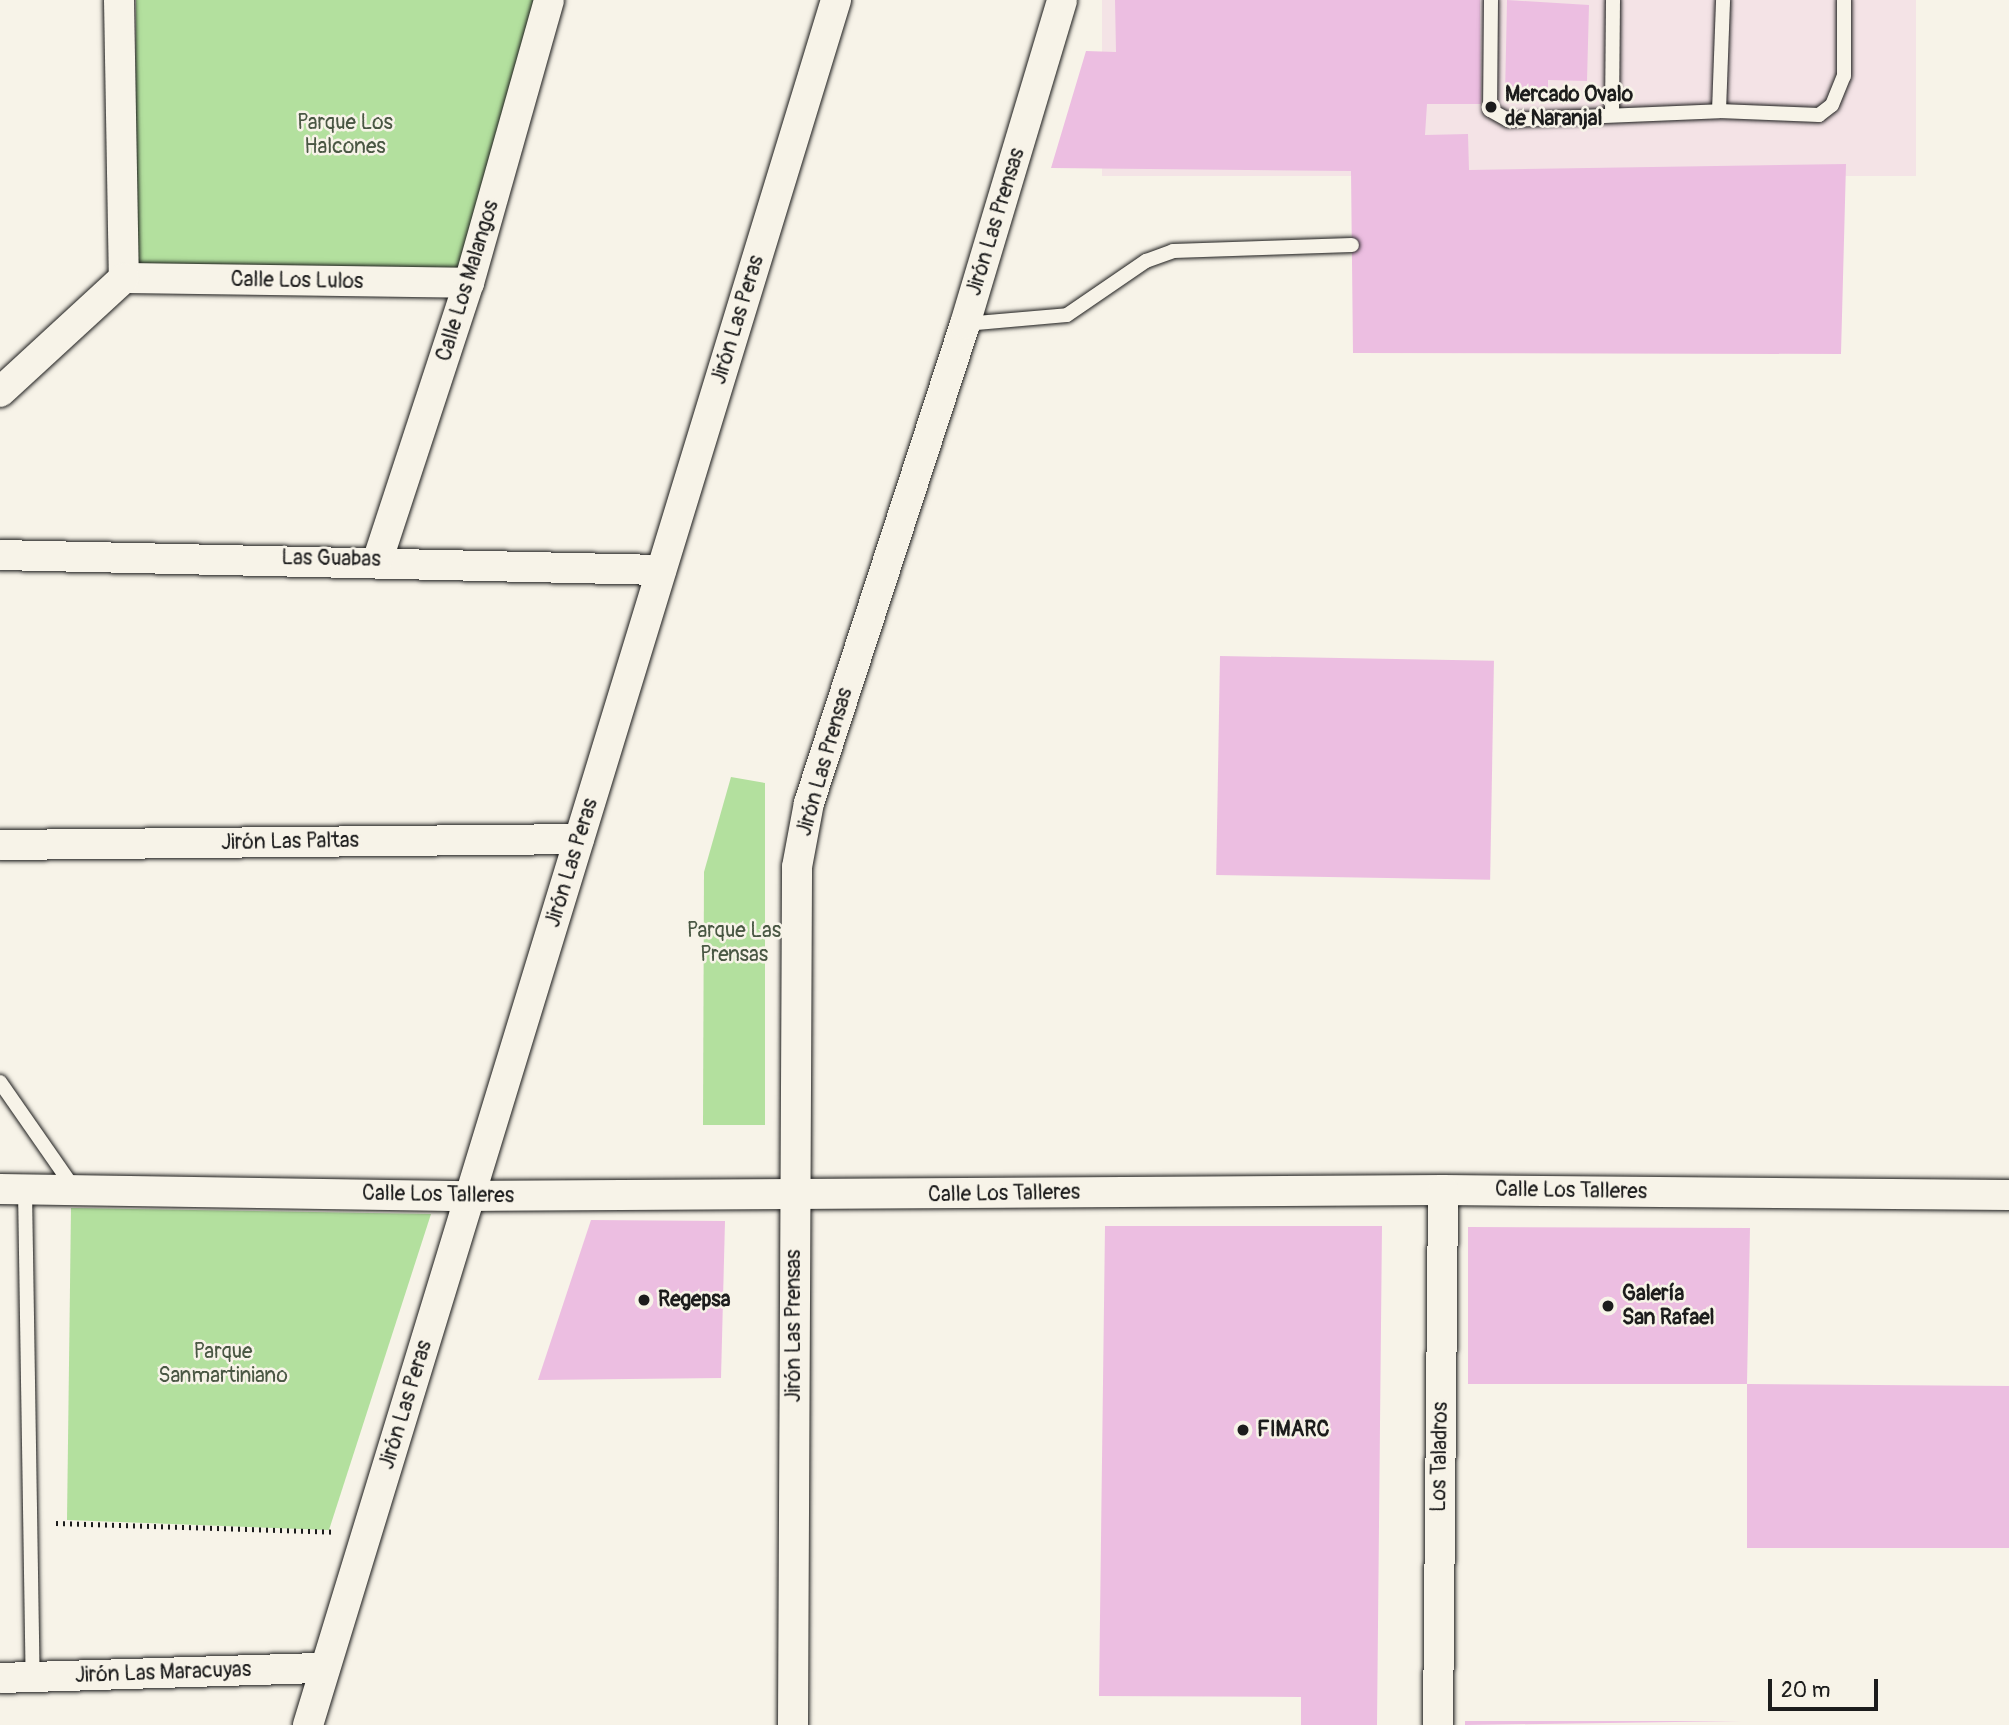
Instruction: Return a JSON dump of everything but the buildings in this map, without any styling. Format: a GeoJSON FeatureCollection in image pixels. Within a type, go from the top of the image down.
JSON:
{"type":"FeatureCollection","features":[{"type":"Feature","properties":{"kind":"street"},"geometry":{"type":"LineString","coordinates":[[0,392],[124,278],[119,0]]}},
{"type":"Feature","properties":{"kind":"street","name":"Calle Los Malangos"},"geometry":{"type":"LineString","coordinates":[[378,559],[469,283],[550,0]]}},
{"type":"Feature","properties":{"kind":"street","name":"Jirón Las Peras"},"geometry":{"type":"LineString","coordinates":[[308,1725],[835,0]]}},
{"type":"Feature","properties":{"kind":"street","name":"Jirón Las Prensas"},"geometry":{"type":"LineString","coordinates":[[793,1725],[794,1196],[803,833],[965,324],[1062,0]]}},
{"type":"Feature","properties":{"kind":"street","name":"Calle Los Lulos"},"geometry":{"type":"LineString","coordinates":[[124,278],[469,283]]}},
{"type":"Feature","properties":{"kind":"street","name":"Las Guabas"},"geometry":{"type":"LineString","coordinates":[[0,555],[378,559],[661,570]]}},
{"type":"Feature","properties":{"kind":"street","name":"Jirón Las Paltas"},"geometry":{"type":"LineString","coordinates":[[0,845],[579,839]]}},
{"type":"Feature","properties":{"kind":"street","name":"Calle Los Talleres"},"geometry":{"type":"LineString","coordinates":[[13,1190],[470,1196],[1443,1190],[2009,1195]]}},
{"type":"Feature","properties":{"kind":"street","name":"Los Taladros"},"geometry":{"type":"LineString","coordinates":[[1438,1725],[1443,1190]]}},
{"type":"Feature","properties":{"kind":"street","name":"Jirón Las Maracuyas"},"geometry":{"type":"LineString","coordinates":[[0,1678],[325,1668]]}},
{"type":"Feature","properties":{"kind":"lane"},"geometry":{"type":"LineString","coordinates":[[1491,0],[1493,116],[1719,111],[1819,116],[1832,105],[1844,76],[1844,0]]}},
{"type":"Feature","properties":{"kind":"lane"},"geometry":{"type":"LineString","coordinates":[[1612,115],[1613,0]]}},
{"type":"Feature","properties":{"kind":"lane"},"geometry":{"type":"LineString","coordinates":[[1719,111],[1723,0]]}},
{"type":"Feature","properties":{"kind":"lane"},"geometry":{"type":"LineString","coordinates":[[965,324],[1067,315],[1146,261],[1173,251],[1352,245]]}},
{"type":"Feature","properties":{"kind":"lane"},"geometry":{"type":"LineString","coordinates":[[0,1082],[75,1190]]}},
{"type":"Feature","properties":{"kind":"lane"},"geometry":{"type":"LineString","coordinates":[[13,1190],[32,1522],[33,1677]]}},
{"type":"Feature","properties":{"kind":"path"},"geometry":{"type":"LineString","coordinates":[[32,1522],[367,1533]]}},
{"type":"Feature","properties":{"kind":"shaded area","name":"Mercado Ovalo de Naranjal"},"geometry":{"type":"Polygon","coordinates":[[[1102,0],[1916,0],[1916,176],[1102,176],[1102,0]]]}},
{"type":"Feature","properties":{"kind":"green space","name":"Parque Los Halcones"},"geometry":{"type":"Polygon","coordinates":[[[136,0],[539,0],[463,272],[134,268],[136,0]]]}},
{"type":"Feature","properties":{"kind":"green space","name":"Parque Las Prensas"},"geometry":{"type":"Polygon","coordinates":[[[731,777],[765,783],[765,1125],[703,1125],[704,872],[731,777]]]}},
{"type":"Feature","properties":{"kind":"green space","name":"Parque Sanmartiniano"},"geometry":{"type":"Polygon","coordinates":[[[71,1208],[431,1214],[329,1530],[67,1520],[71,1208]]]}},
{"type":"Feature","properties":{"kind":"place","name":"Mercado Ovalo de Naranjal"},"geometry":{"type":"Point","coordinates":[1491,107]}},
{"type":"Feature","properties":{"kind":"place","name":"Regepsa"},"geometry":{"type":"Point","coordinates":[644,1300]}},
{"type":"Feature","properties":{"kind":"place","name":"Galería San Rafael"},"geometry":{"type":"Point","coordinates":[1608,1306]}},
{"type":"Feature","properties":{"kind":"place","name":"FIMARC"},"geometry":{"type":"Point","coordinates":[1243,1430]}}]}
